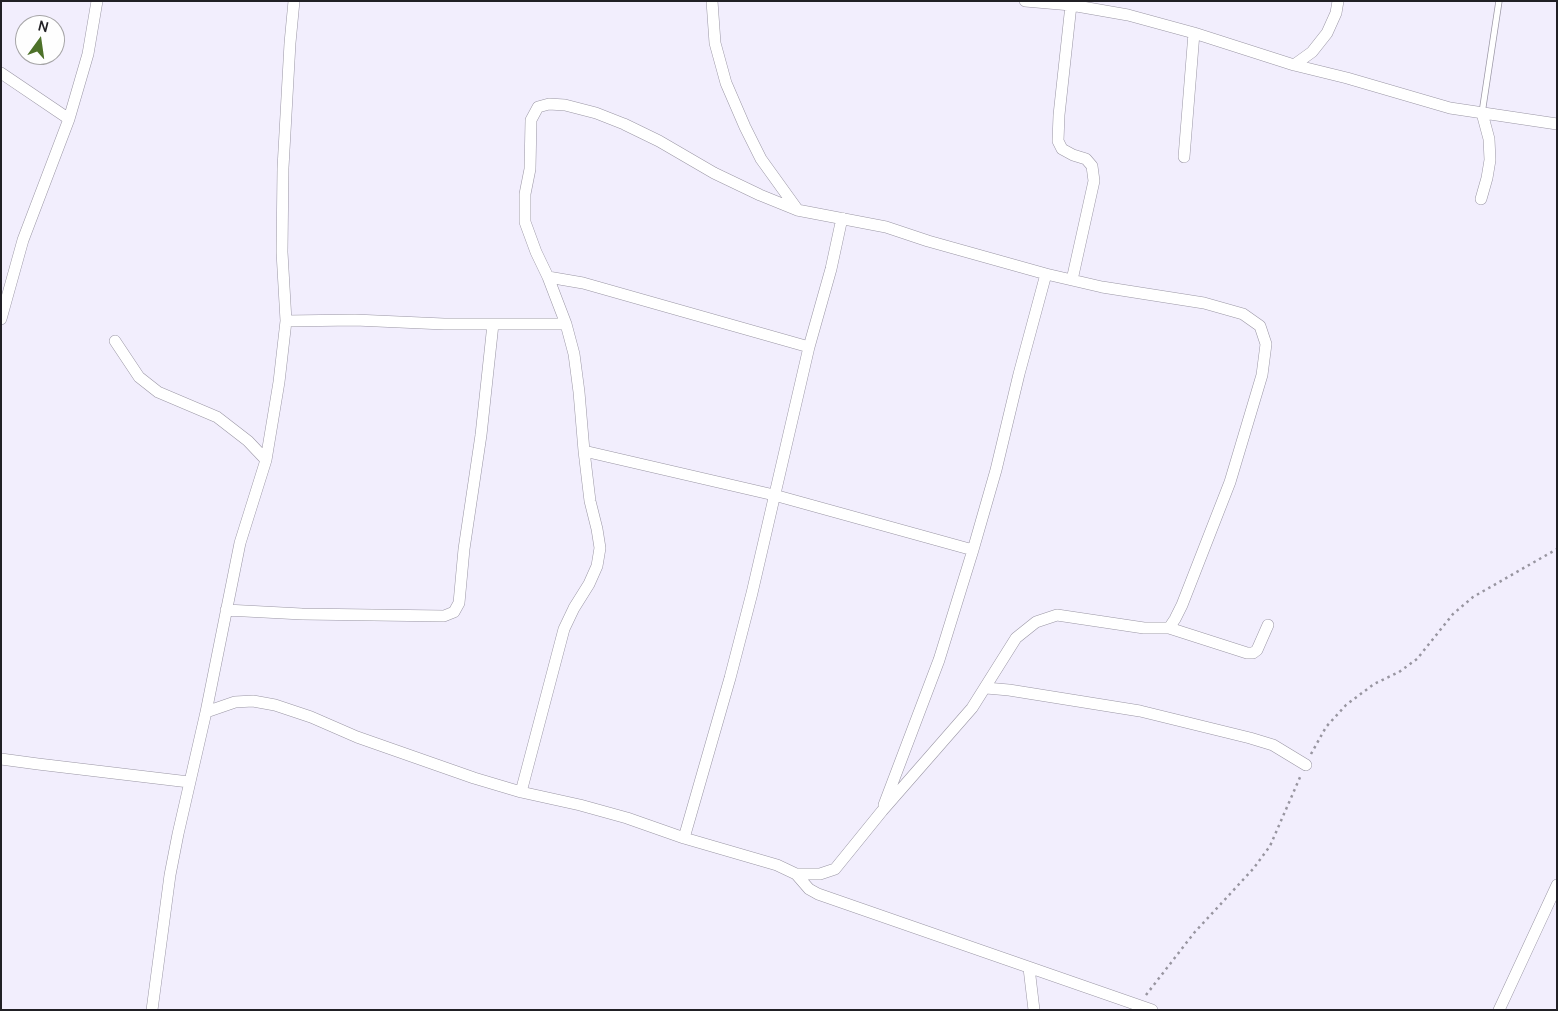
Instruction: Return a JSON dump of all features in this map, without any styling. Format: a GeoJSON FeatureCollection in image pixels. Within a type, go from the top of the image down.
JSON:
{"type":"FeatureCollection","features":[{"type":"Feature","properties":{"kind":"street"},"geometry":{"type":"LineString","coordinates":[[1,320],[24,240],[69,119],[88,54],[97,1]]}},
{"type":"Feature","properties":{"kind":"street"},"geometry":{"type":"LineString","coordinates":[[152,1010],[170,875],[240,544],[266,460],[278,382],[286,321],[282,252],[283,168],[294,1]]}},
{"type":"Feature","properties":{"kind":"street"},"geometry":{"type":"LineString","coordinates":[[712,1],[715,43],[726,83],[761,159],[798,210]]}},
{"type":"Feature","properties":{"kind":"street"},"geometry":{"type":"LineString","coordinates":[[1025,1],[1071,5],[1128,15],[1194,33],[1294,65],[1347,78],[1450,108],[1557,124]]}},
{"type":"Feature","properties":{"kind":"street"},"geometry":{"type":"LineString","coordinates":[[1294,65],[1312,52],[1327,33],[1336,13],[1338,1]]}},
{"type":"Feature","properties":{"kind":"street"},"geometry":{"type":"LineString","coordinates":[[1071,5],[1058,141],[1062,149],[1086,159],[1092,166],[1094,181],[1072,280]]}},
{"type":"Feature","properties":{"kind":"street"},"geometry":{"type":"LineString","coordinates":[[1184,157],[1194,33]]}},
{"type":"Feature","properties":{"kind":"street"},"geometry":{"type":"LineString","coordinates":[[1,74],[69,119]]}},
{"type":"Feature","properties":{"kind":"street"},"geometry":{"type":"LineString","coordinates":[[521,792],[564,629],[598,566],[600,548],[590,501],[580,392],[574,354],[566,324],[525,222],[525,194],[530,169],[531,120],[538,107],[549,104],[566,105],[596,113],[624,124],[714,173],[760,195],[798,210],[886,227],[928,241],[1046,274],[1102,287],[1204,303],[1243,314],[1260,326],[1266,344],[1262,375],[1230,482],[1182,605],[1169,628]]}},
{"type":"Feature","properties":{"kind":"street"},"geometry":{"type":"LineString","coordinates":[[1481,199],[1490,160],[1489,139],[1482,113]]}},
{"type":"Feature","properties":{"kind":"street"},"geometry":{"type":"LineString","coordinates":[[684,838],[732,669],[842,218]]}},
{"type":"Feature","properties":{"kind":"street"},"geometry":{"type":"LineString","coordinates":[[882,811],[939,660],[974,550],[1046,274]]}},
{"type":"Feature","properties":{"kind":"street"},"geometry":{"type":"LineString","coordinates":[[548,276],[582,283],[809,347]]}},
{"type":"Feature","properties":{"kind":"street"},"geometry":{"type":"LineString","coordinates":[[286,321],[355,320],[444,324],[566,324]]}},
{"type":"Feature","properties":{"kind":"street"},"geometry":{"type":"LineString","coordinates":[[226,610],[302,614],[444,616],[454,612],[459,603],[464,549],[493,324]]}},
{"type":"Feature","properties":{"kind":"street"},"geometry":{"type":"LineString","coordinates":[[116,341],[135,371],[145,382],[158,392],[217,418],[248,441],[266,460]]}},
{"type":"Feature","properties":{"kind":"street"},"geometry":{"type":"LineString","coordinates":[[584,451],[774,495],[974,550]]}},
{"type":"Feature","properties":{"kind":"street"},"geometry":{"type":"LineString","coordinates":[[206,712],[235,702],[253,701],[275,705],[474,778],[521,792],[627,818],[684,838],[777,865],[796,874],[820,874],[836,869],[882,811],[972,708],[1016,638],[1036,622],[1057,615],[1144,628],[1169,628],[1247,653],[1253,653],[1257,650],[1268,625]]}},
{"type":"Feature","properties":{"kind":"street"},"geometry":{"type":"LineString","coordinates":[[986,688],[1140,711],[1273,745],[1306,765]]}},
{"type":"Feature","properties":{"kind":"street"},"geometry":{"type":"LineString","coordinates":[[1,759],[189,782]]}},
{"type":"Feature","properties":{"kind":"street"},"geometry":{"type":"LineString","coordinates":[[796,874],[808,889],[818,894],[1152,1010]]}},
{"type":"Feature","properties":{"kind":"street"},"geometry":{"type":"LineString","coordinates":[[1499,1010],[1557,885]]}},
{"type":"Feature","properties":{"kind":"street"},"geometry":{"type":"LineString","coordinates":[[1029,968],[1034,1010]]}},
{"type":"Feature","properties":{"kind":"lane"},"geometry":{"type":"LineString","coordinates":[[1482,113],[1499,1]]}},
{"type":"Feature","properties":{"kind":"path"},"geometry":{"type":"LineString","coordinates":[[1138,1005],[1194,933],[1253,869],[1270,846],[1306,765],[1326,727],[1346,705],[1374,684],[1399,672],[1418,659],[1453,614],[1473,597],[1557,549]]}}]}
